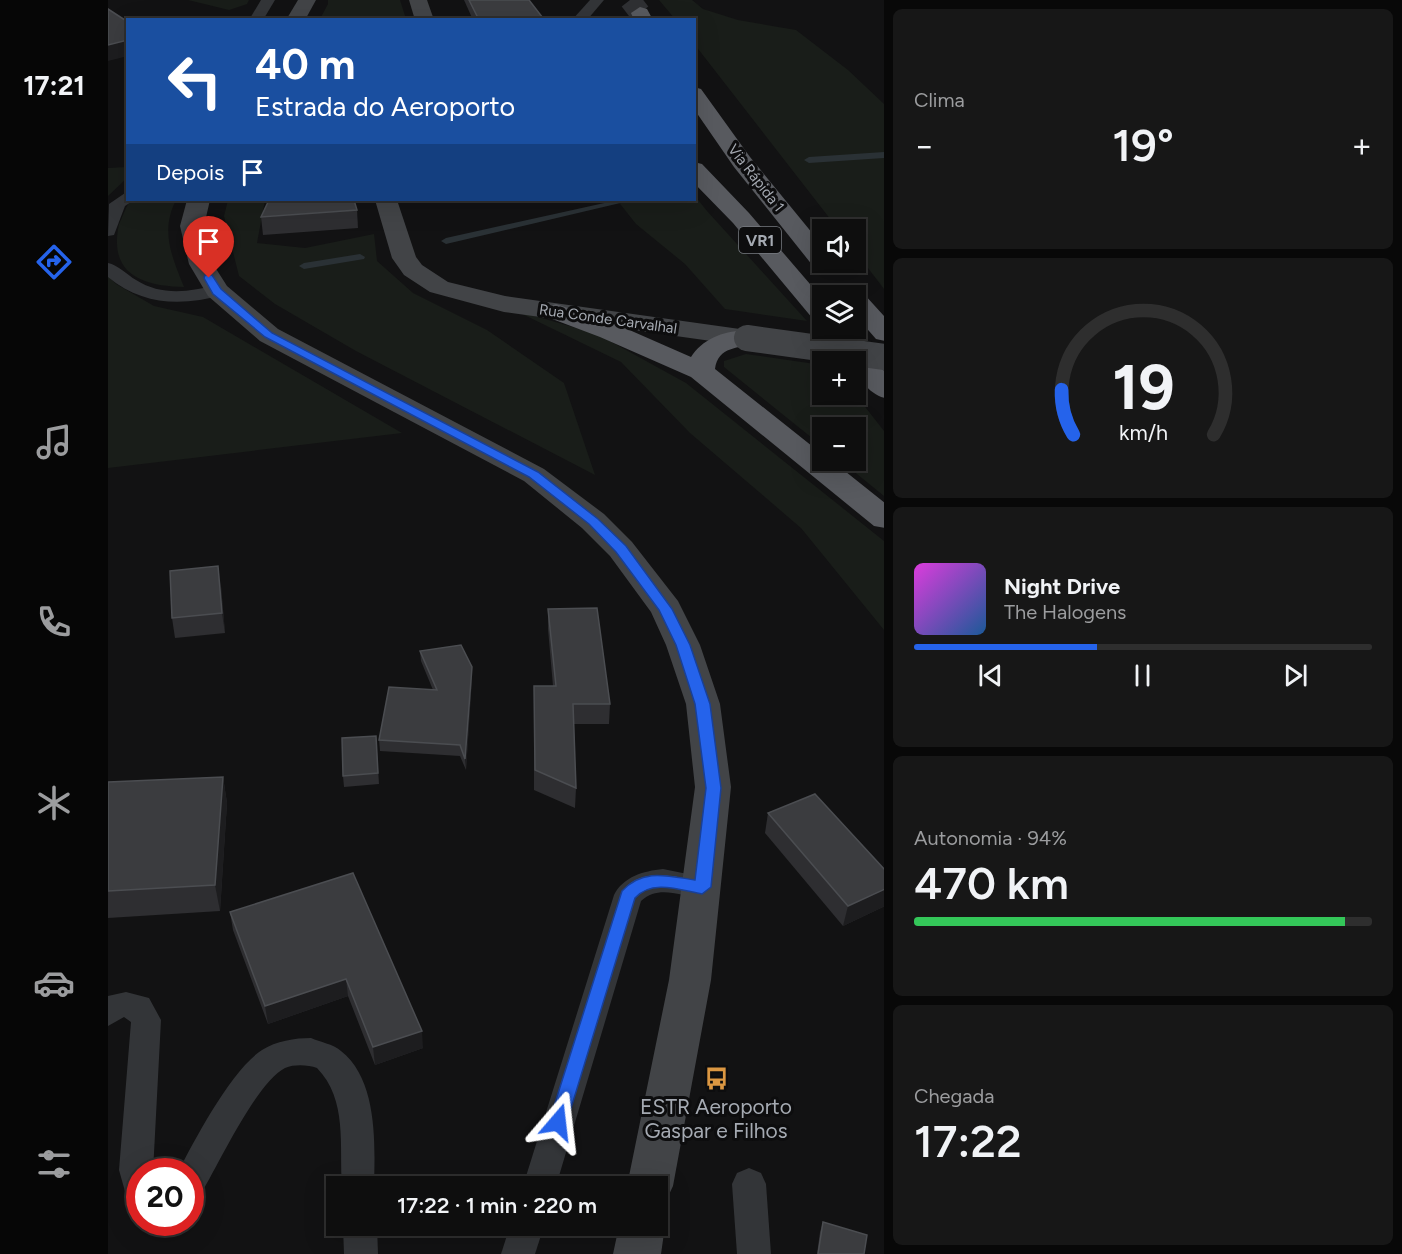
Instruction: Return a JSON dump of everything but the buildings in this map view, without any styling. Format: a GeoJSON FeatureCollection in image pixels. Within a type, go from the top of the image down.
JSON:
{"type":"FeatureCollection","features":[{"type":"Feature","properties":{"kind":"highway","name":"Via Rápida 1"},"geometry":{"type":"LineString","coordinates":[[696,96],[742,162],[812,248]]}},
{"type":"Feature","properties":{"kind":"highway","name":"Via Rápida 1"},"geometry":{"type":"LineString","coordinates":[[696,172],[741,219],[812,302]]}},
{"type":"Feature","properties":{"kind":"highway","name":"Via Rápida 1"},"geometry":{"type":"LineString","coordinates":[[832,273],[843,285]]}},
{"type":"Feature","properties":{"kind":"highway"},"geometry":{"type":"LineString","coordinates":[[556,312],[609,331],[701,371],[884,518]]}},
{"type":"Feature","properties":{"kind":"highway"},"geometry":{"type":"LineString","coordinates":[[866,312],[884,332]]}},
{"type":"Feature","properties":{"kind":"highway"},"geometry":{"type":"LineString","coordinates":[[701,371],[702,360],[713,346],[723,340],[747,338]]}},
{"type":"Feature","properties":{"kind":"highway"},"geometry":{"type":"LineString","coordinates":[[843,339],[884,389]]}},
{"type":"Feature","properties":{"kind":"main road"},"geometry":{"type":"LineString","coordinates":[[287,0],[290,18]]}},
{"type":"Feature","properties":{"kind":"main road"},"geometry":{"type":"LineString","coordinates":[[297,18],[307,0]]}},
{"type":"Feature","properties":{"kind":"main road"},"geometry":{"type":"LineString","coordinates":[[418,0],[424,18]]}},
{"type":"Feature","properties":{"kind":"main road"},"geometry":{"type":"LineString","coordinates":[[198,201],[192,226],[201,264],[217,291],[268,335],[534,475],[593,521],[644,577],[666,609],[683,645],[703,704],[713,788],[690,980],[652,1176]]}},
{"type":"Feature","properties":{"kind":"main road","name":"Rua Conde Carvalhal"},"geometry":{"type":"LineString","coordinates":[[386,201],[404,258],[425,279],[462,295],[556,312],[884,357]]}},
{"type":"Feature","properties":{"kind":"main road"},"geometry":{"type":"LineString","coordinates":[[637,1254],[640,1236]]}},
{"type":"Feature","properties":{"kind":"lane"},"geometry":{"type":"LineString","coordinates":[[257,18],[268,0]]}},
{"type":"Feature","properties":{"kind":"lane"},"geometry":{"type":"LineString","coordinates":[[581,18],[597,0]]}},
{"type":"Feature","properties":{"kind":"lane"},"geometry":{"type":"LineString","coordinates":[[108,231],[117,204],[126,197]]}},
{"type":"Feature","properties":{"kind":"lane"},"geometry":{"type":"LineString","coordinates":[[108,268],[123,281],[165,299],[195,298],[217,291]]}},
{"type":"Feature","properties":{"kind":"lane"},"geometry":{"type":"LineString","coordinates":[[542,1176],[628,895],[637,885],[653,880],[702,887]]}},
{"type":"Feature","properties":{"kind":"lane"},"geometry":{"type":"LineString","coordinates":[[108,1013],[113,1007],[126,1004],[138,1007],[146,1020],[137,1158]]}},
{"type":"Feature","properties":{"kind":"lane"},"geometry":{"type":"LineString","coordinates":[[204,1159],[252,1082],[272,1060],[298,1051],[323,1054],[342,1071],[353,1096],[357,1176]]}},
{"type":"Feature","properties":{"kind":"lane"},"geometry":{"type":"LineString","coordinates":[[748,1184],[754,1254]]}},
{"type":"Feature","properties":{"kind":"lane"},"geometry":{"type":"LineString","coordinates":[[360,1236],[361,1254]]}},
{"type":"Feature","properties":{"kind":"lane"},"geometry":{"type":"LineString","coordinates":[[518,1254],[524,1236]]}},
{"type":"Feature","properties":{"kind":"shaded area"},"geometry":{"type":"Polygon","coordinates":[[[188,0],[249,0],[247,4],[229,10],[188,0]]]}},
{"type":"Feature","properties":{"kind":"shaded area"},"geometry":{"type":"Polygon","coordinates":[[[328,0],[400,0],[406,18],[321,18],[328,0]]]}},
{"type":"Feature","properties":{"kind":"shaded area"},"geometry":{"type":"Polygon","coordinates":[[[659,0],[692,0],[703,9],[738,20],[796,30],[848,70],[884,104],[884,289],[866,265],[866,219],[830,219],[696,46],[696,18],[674,18],[659,0]]]}},
{"type":"Feature","properties":{"kind":"shaded area"},"geometry":{"type":"Polygon","coordinates":[[[126,167],[126,179],[108,196],[108,168],[126,167]]]}},
{"type":"Feature","properties":{"kind":"shaded area"},"geometry":{"type":"Polygon","coordinates":[[[696,197],[807,321],[725,309],[685,264],[636,224],[618,201],[696,201],[696,197]]]}},
{"type":"Feature","properties":{"kind":"shaded area"},"geometry":{"type":"Polygon","coordinates":[[[130,201],[176,201],[171,211],[168,233],[172,254],[184,287],[155,284],[143,280],[124,266],[119,255],[117,241],[119,224],[130,201]]]}},
{"type":"Feature","properties":{"kind":"shaded area"},"geometry":{"type":"Polygon","coordinates":[[[228,201],[265,201],[257,243],[305,248],[374,234],[377,261],[413,293],[487,330],[564,383],[595,475],[356,351],[275,304],[239,276],[224,216],[228,201]]]}},
{"type":"Feature","properties":{"kind":"shaded area"},"geometry":{"type":"Polygon","coordinates":[[[108,276],[116,284],[154,306],[203,317],[402,433],[108,468],[108,276]]]}},
{"type":"Feature","properties":{"kind":"shaded area"},"geometry":{"type":"Polygon","coordinates":[[[514,310],[597,334],[686,383],[884,541],[884,630],[801,528],[690,433],[621,362],[514,310]]]}},
{"type":"Feature","properties":{"kind":"shaded area"},"geometry":{"type":"Polygon","coordinates":[[[746,354],[812,364],[812,405],[864,405],[884,431],[884,496],[853,471],[866,471],[866,417],[812,417],[812,438],[724,367],[724,361],[746,354]]]}},
{"type":"Feature","properties":{"kind":"waterway"},"geometry":{"type":"LineString","coordinates":[[809,160],[884,155]]}},
{"type":"Feature","properties":{"kind":"waterway"},"geometry":{"type":"LineString","coordinates":[[446,241],[624,201]]}},
{"type":"Feature","properties":{"kind":"waterway"},"geometry":{"type":"LineString","coordinates":[[304,266],[360,257]]}},
{"type":"Feature","properties":{"kind":"tunnel"},"geometry":{"type":"LineString","coordinates":[[630,0],[640,13]]}},
{"type":"Feature","properties":{"kind":"place","name":"ESTR Aeroporto Gaspar e Filhos"},"geometry":{"type":"Point","coordinates":[716,1078]}},
{"type":"Feature","properties":{"kind":"route"},"geometry":{"type":"LineString","coordinates":[[209,278],[217,291],[268,335],[534,475],[593,521],[621,549],[666,609],[683,645],[703,704],[713,788],[702,887],[653,880],[637,885],[628,895],[558,1122]]}}]}
